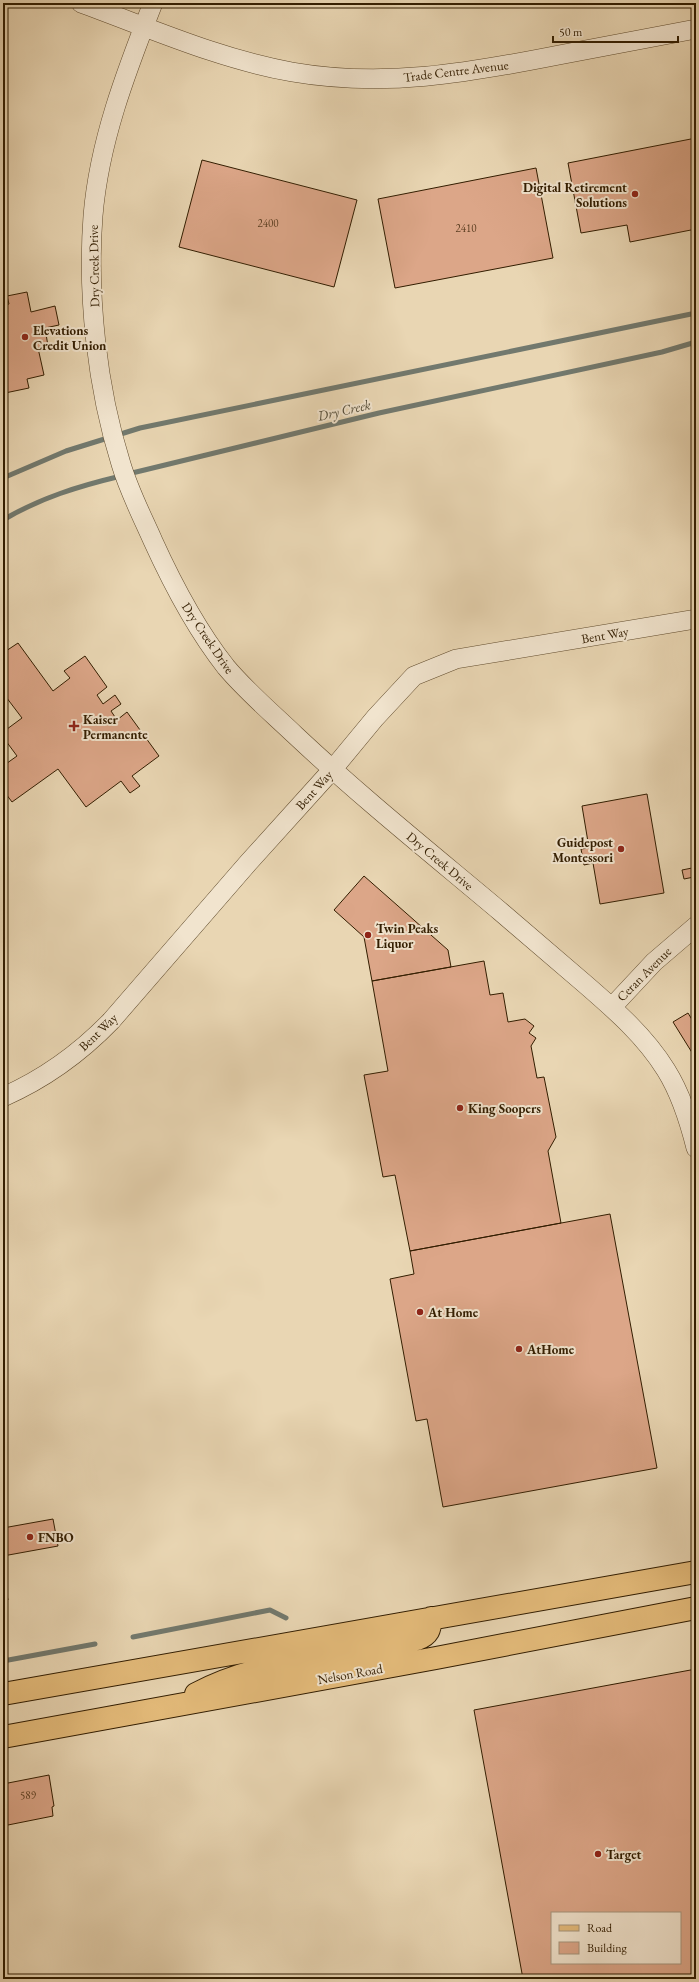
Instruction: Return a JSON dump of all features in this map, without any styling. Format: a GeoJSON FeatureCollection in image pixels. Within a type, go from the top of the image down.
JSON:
{"type":"FeatureCollection","features":[{"type":"Feature","properties":{"kind":"main road"},"geometry":{"type":"LineString","coordinates":[[3,1694],[696,1572]]}},
{"type":"Feature","properties":{"kind":"main road","name":"Nelson Road"},"geometry":{"type":"LineString","coordinates":[[3,1737],[436,1658],[696,1608]]}},
{"type":"Feature","properties":{"kind":"main road"},"geometry":{"type":"LineString","coordinates":[[178,1704],[214,1684],[249,1672],[417,1639],[428,1634],[431,1618]]}},
{"type":"Feature","properties":{"kind":"street","name":"Trade Centre Avenue"},"geometry":{"type":"LineString","coordinates":[[81,3],[226,55],[262,65],[311,74],[372,79],[429,77],[472,72],[696,29]]}},
{"type":"Feature","properties":{"kind":"street","name":"Dry Creek Drive"},"geometry":{"type":"LineString","coordinates":[[153,3],[120,91],[106,140],[93,215],[92,256],[95,339],[108,415],[120,463],[129,488],[174,586],[212,647],[240,682],[332,770],[612,1007],[632,1027],[666,1070],[683,1104],[696,1148]]}},
{"type":"Feature","properties":{"kind":"street","name":"Bent Way"},"geometry":{"type":"LineString","coordinates":[[3,1097],[35,1081],[58,1066],[98,1035],[248,863],[332,770],[375,718],[414,676],[456,659],[696,619]]}},
{"type":"Feature","properties":{"kind":"street","name":"Ceran Avenue"},"geometry":{"type":"LineString","coordinates":[[612,1007],[654,962],[696,926]]}},
{"type":"Feature","properties":{"kind":"building","name":"Digital Retirement Solutions"},"geometry":{"type":"Polygon","coordinates":[[[696,138],[696,229],[630,242],[627,225],[581,233],[568,163],[696,138]]]}},
{"type":"Feature","properties":{"kind":"building"},"geometry":{"type":"Polygon","coordinates":[[[202,160],[357,200],[334,287],[179,247],[202,160]]]}},
{"type":"Feature","properties":{"kind":"building"},"geometry":{"type":"Polygon","coordinates":[[[536,168],[553,258],[395,288],[378,199],[536,168]]]}},
{"type":"Feature","properties":{"kind":"building","name":"Elevations Credit Union"},"geometry":{"type":"Polygon","coordinates":[[[27,292],[31,312],[55,306],[59,325],[45,328],[48,346],[38,348],[44,375],[27,379],[29,388],[5,393],[3,382],[3,306],[9,304],[7,296],[27,292]]]}},
{"type":"Feature","properties":{"kind":"building","name":"Kaiser Permanente"},"geometry":{"type":"Polygon","coordinates":[[[18,643],[53,691],[70,678],[64,671],[85,656],[107,687],[97,695],[103,704],[115,695],[121,704],[111,711],[117,720],[127,712],[159,756],[132,776],[140,786],[130,793],[121,781],[86,807],[58,769],[12,802],[3,790],[3,766],[17,756],[3,737],[3,732],[22,718],[3,693],[3,653],[18,643]]]}},
{"type":"Feature","properties":{"kind":"building","name":"Guidepost Montessori"},"geometry":{"type":"Polygon","coordinates":[[[647,794],[664,893],[600,904],[593,863],[584,865],[581,849],[589,848],[582,806],[647,794]]]}},
{"type":"Feature","properties":{"kind":"building"},"geometry":{"type":"Polygon","coordinates":[[[692,868],[694,877],[684,879],[682,870],[692,868]]]}},
{"type":"Feature","properties":{"kind":"building"},"geometry":{"type":"Polygon","coordinates":[[[364,876],[448,950],[451,967],[372,981],[364,937],[334,910],[364,876]]]}},
{"type":"Feature","properties":{"kind":"building","name":"King Soopers"},"geometry":{"type":"Polygon","coordinates":[[[484,961],[490,995],[503,993],[508,1022],[525,1019],[534,1026],[529,1033],[536,1038],[531,1046],[537,1078],[544,1077],[556,1137],[548,1151],[561,1223],[410,1251],[395,1175],[383,1177],[364,1075],[388,1071],[372,981],[484,961]]]}},
{"type":"Feature","properties":{"kind":"building"},"geometry":{"type":"Polygon","coordinates":[[[688,1013],[696,1026],[696,1059],[673,1022],[688,1013]]]}},
{"type":"Feature","properties":{"kind":"building","name":"AtHome"},"geometry":{"type":"Polygon","coordinates":[[[610,1214],[657,1468],[443,1507],[427,1419],[416,1421],[390,1279],[414,1274],[410,1251],[610,1214]]]}},
{"type":"Feature","properties":{"kind":"building","name":"FNBO"},"geometry":{"type":"Polygon","coordinates":[[[53,1519],[58,1546],[3,1556],[3,1528],[53,1519]]]}},
{"type":"Feature","properties":{"kind":"building"},"geometry":{"type":"Polygon","coordinates":[[[3,1573],[8,1600],[3,1601],[3,1573]]]}},
{"type":"Feature","properties":{"kind":"building","name":"Target"},"geometry":{"type":"Polygon","coordinates":[[[696,1669],[696,1979],[523,1979],[474,1710],[696,1669]]]}},
{"type":"Feature","properties":{"kind":"building"},"geometry":{"type":"Polygon","coordinates":[[[49,1775],[54,1806],[52,1807],[53,1816],[3,1826],[3,1784],[49,1775]]]}},
{"type":"Feature","properties":{"kind":"waterway"},"geometry":{"type":"LineString","coordinates":[[3,478],[66,451],[140,428],[696,313]]}},
{"type":"Feature","properties":{"kind":"waterway","name":"Dry Creek"},"geometry":{"type":"LineString","coordinates":[[128,474],[379,413],[662,352],[696,342]]}},
{"type":"Feature","properties":{"kind":"waterway","name":"Dry Creek"},"geometry":{"type":"LineString","coordinates":[[3,520],[46,499],[90,484],[121,476]]}},
{"type":"Feature","properties":{"kind":"waterway"},"geometry":{"type":"LineString","coordinates":[[133,1637],[270,1610],[286,1618]]}},
{"type":"Feature","properties":{"kind":"waterway"},"geometry":{"type":"LineString","coordinates":[[3,1661],[95,1644]]}},
{"type":"Feature","properties":{"kind":"place","name":"Digital Retirement Solutions"},"geometry":{"type":"Point","coordinates":[635,194]}},
{"type":"Feature","properties":{"kind":"place","name":"Elevations Credit Union"},"geometry":{"type":"Point","coordinates":[25,337]}},
{"type":"Feature","properties":{"kind":"place","name":"Kaiser Permanente"},"geometry":{"type":"Point","coordinates":[74,726]}},
{"type":"Feature","properties":{"kind":"place","name":"Guidepost Montessori"},"geometry":{"type":"Point","coordinates":[621,849]}},
{"type":"Feature","properties":{"kind":"place","name":"Twin Peaks Liquor"},"geometry":{"type":"Point","coordinates":[368,935]}},
{"type":"Feature","properties":{"kind":"place","name":"King Soopers"},"geometry":{"type":"Point","coordinates":[460,1108]}},
{"type":"Feature","properties":{"kind":"place","name":"At Home"},"geometry":{"type":"Point","coordinates":[420,1312]}},
{"type":"Feature","properties":{"kind":"place","name":"AtHome"},"geometry":{"type":"Point","coordinates":[519,1349]}},
{"type":"Feature","properties":{"kind":"place","name":"FNBO"},"geometry":{"type":"Point","coordinates":[30,1537]}},
{"type":"Feature","properties":{"kind":"place","name":"Target"},"geometry":{"type":"Point","coordinates":[598,1854]}}]}
